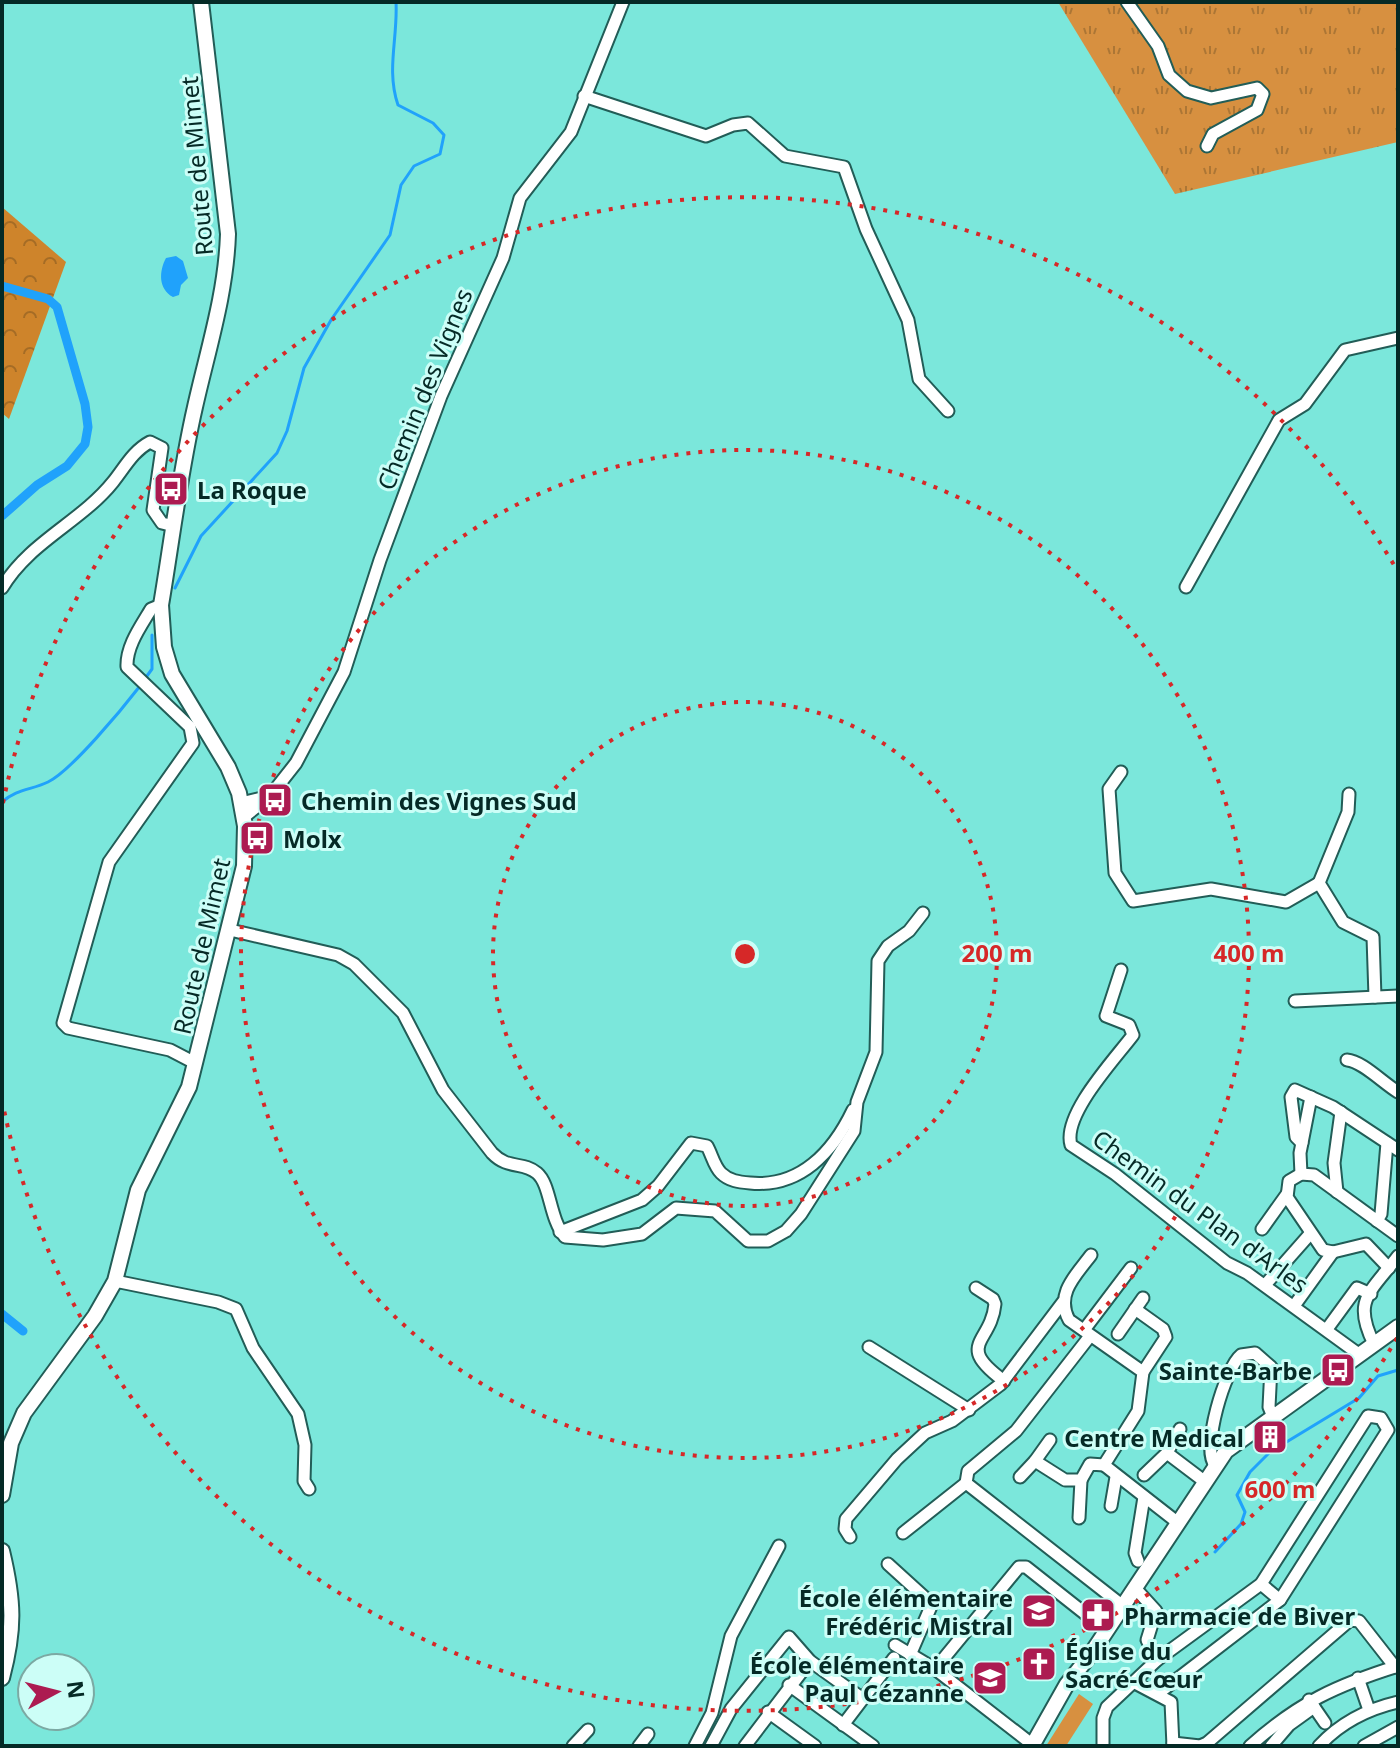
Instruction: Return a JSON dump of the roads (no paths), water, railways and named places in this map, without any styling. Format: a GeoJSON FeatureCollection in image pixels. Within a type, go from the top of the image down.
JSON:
{"type":"FeatureCollection","features":[{"type":"Feature","properties":{"kind":"main road","name":"Route de Mimet"},"geometry":{"type":"LineString","coordinates":[[2,1495],[11,1443],[24,1413],[95,1316],[115,1281],[138,1190],[189,1087],[244,866],[242,810],[228,767],[172,674],[164,647],[161,605],[194,409],[217,321],[227,258],[228,234],[201,2]]}},
{"type":"Feature","properties":{"kind":"main road"},"geometry":{"type":"LineString","coordinates":[[1035,1742],[1072,1676],[1107,1631],[1226,1451],[1398,1327]]}},
{"type":"Feature","properties":{"kind":"main road"},"geometry":{"type":"LineString","coordinates":[[2,1551],[13,1599],[13,1628],[2,1678]]}},
{"type":"Feature","properties":{"kind":"street","name":"Chemin des Vignes"},"geometry":{"type":"LineString","coordinates":[[242,810],[254,812],[296,763],[344,672],[424,441],[503,258],[520,198],[571,132],[623,2]]}},
{"type":"Feature","properties":{"kind":"street"},"geometry":{"type":"LineString","coordinates":[[1127,2],[1158,46],[1169,75],[1187,91],[1211,98],[1257,88],[1263,94],[1257,110],[1213,134],[1207,146]]}},
{"type":"Feature","properties":{"kind":"street"},"geometry":{"type":"LineString","coordinates":[[584,96],[706,136],[733,125],[748,123],[785,156],[844,167],[866,229],[908,320],[919,379],[948,411]]}},
{"type":"Feature","properties":{"kind":"street"},"geometry":{"type":"LineString","coordinates":[[1186,587],[1279,420],[1305,404],[1345,350],[1398,338]]}},
{"type":"Feature","properties":{"kind":"street"},"geometry":{"type":"LineString","coordinates":[[2,588],[41,543],[94,504],[124,464],[150,442],[162,448],[153,510],[162,523],[174,526]]}},
{"type":"Feature","properties":{"kind":"street"},"geometry":{"type":"LineString","coordinates":[[161,605],[151,609],[127,658],[133,674],[190,727],[193,743],[109,862],[63,1023],[68,1028],[170,1050],[195,1063]]}},
{"type":"Feature","properties":{"kind":"street"},"geometry":{"type":"LineString","coordinates":[[1121,772],[1109,789],[1115,873],[1133,901],[1211,889],[1286,902],[1319,883],[1348,812],[1349,794]]}},
{"type":"Feature","properties":{"kind":"street"},"geometry":{"type":"LineString","coordinates":[[1319,883],[1343,922],[1373,937],[1375,997]]}},
{"type":"Feature","properties":{"kind":"street"},"geometry":{"type":"LineString","coordinates":[[560,1232],[642,1200],[658,1186],[691,1143],[707,1146],[717,1169],[734,1181],[758,1184],[787,1180],[806,1172],[847,1122],[876,1052],[878,961],[888,946],[909,931],[923,913]]}},
{"type":"Feature","properties":{"kind":"street"},"geometry":{"type":"LineString","coordinates":[[230,930],[338,955],[354,964],[403,1013],[443,1090],[492,1153],[500,1162],[529,1168],[541,1178],[551,1215],[565,1237],[580,1241],[622,1239],[642,1234],[676,1208],[704,1208],[723,1215],[748,1241],[768,1241],[786,1231],[801,1214],[846,1144],[854,1131],[857,1102]]}},
{"type":"Feature","properties":{"kind":"street","name":"Chemin du Plan d'Arles"},"geometry":{"type":"LineString","coordinates":[[1121,970],[1106,1016],[1129,1025],[1133,1035],[1084,1099],[1070,1142],[1227,1263],[1265,1285],[1360,1355]]}},
{"type":"Feature","properties":{"kind":"street"},"geometry":{"type":"LineString","coordinates":[[1295,1001],[1398,996]]}},
{"type":"Feature","properties":{"kind":"street"},"geometry":{"type":"LineString","coordinates":[[1347,1060],[1357,1060],[1373,1077],[1398,1092]]}},
{"type":"Feature","properties":{"kind":"street"},"geometry":{"type":"LineString","coordinates":[[1302,1143],[1296,1137],[1292,1094],[1298,1090],[1341,1112],[1398,1150]]}},
{"type":"Feature","properties":{"kind":"street"},"geometry":{"type":"LineString","coordinates":[[1301,1174],[1302,1143],[1311,1097]]}},
{"type":"Feature","properties":{"kind":"street"},"geometry":{"type":"LineString","coordinates":[[1337,1192],[1334,1163],[1341,1112]]}},
{"type":"Feature","properties":{"kind":"street"},"geometry":{"type":"LineString","coordinates":[[1377,1221],[1381,1214],[1387,1143]]}},
{"type":"Feature","properties":{"kind":"street"},"geometry":{"type":"LineString","coordinates":[[1262,1229],[1287,1194],[1289,1181],[1301,1174],[1314,1175],[1398,1236]]}},
{"type":"Feature","properties":{"kind":"street"},"geometry":{"type":"LineString","coordinates":[[1287,1194],[1323,1250],[1333,1252],[1366,1244],[1389,1268]]}},
{"type":"Feature","properties":{"kind":"street"},"geometry":{"type":"LineString","coordinates":[[1265,1285],[1310,1234]]}},
{"type":"Feature","properties":{"kind":"street"},"geometry":{"type":"LineString","coordinates":[[1294,1306],[1333,1252]]}},
{"type":"Feature","properties":{"kind":"street"},"geometry":{"type":"LineString","coordinates":[[850,1537],[845,1529],[846,1519],[897,1459],[925,1433],[969,1410],[1004,1381],[1063,1302],[1066,1290],[1091,1255]]}},
{"type":"Feature","properties":{"kind":"street"},"geometry":{"type":"LineString","coordinates":[[1374,1344],[1363,1322],[1362,1310],[1398,1256]]}},
{"type":"Feature","properties":{"kind":"street"},"geometry":{"type":"LineString","coordinates":[[903,1533],[966,1483],[968,1471],[979,1459],[1016,1431],[1131,1268]]}},
{"type":"Feature","properties":{"kind":"street"},"geometry":{"type":"LineString","coordinates":[[115,1281],[218,1302],[236,1309],[253,1348],[298,1414],[305,1445],[304,1481],[309,1489]]}},
{"type":"Feature","properties":{"kind":"street"},"geometry":{"type":"LineString","coordinates":[[976,1288],[993,1299],[995,1304],[981,1335],[979,1356],[983,1365],[1004,1381]]}},
{"type":"Feature","properties":{"kind":"street"},"geometry":{"type":"LineString","coordinates":[[1327,1329],[1357,1288],[1371,1294]]}},
{"type":"Feature","properties":{"kind":"street"},"geometry":{"type":"LineString","coordinates":[[1118,1334],[1143,1298]]}},
{"type":"Feature","properties":{"kind":"street"},"geometry":{"type":"LineString","coordinates":[[1063,1302],[1069,1320],[1143,1372]]}},
{"type":"Feature","properties":{"kind":"street"},"geometry":{"type":"LineString","coordinates":[[1104,1465],[1138,1411],[1143,1372],[1166,1337],[1163,1329],[1135,1309]]}},
{"type":"Feature","properties":{"kind":"street"},"geometry":{"type":"LineString","coordinates":[[869,1347],[969,1410]]}},
{"type":"Feature","properties":{"kind":"street"},"geometry":{"type":"LineString","coordinates":[[1215,1465],[1209,1449],[1225,1380],[1228,1369],[1241,1355],[1255,1353],[1271,1367],[1269,1407],[1273,1417]]}},
{"type":"Feature","properties":{"kind":"street"},"geometry":{"type":"LineString","coordinates":[[1103,1746],[1103,1718],[1107,1707],[1157,1660],[1261,1584],[1368,1416],[1381,1418],[1388,1430],[1280,1600],[1159,1693]]}},
{"type":"Feature","properties":{"kind":"street"},"geometry":{"type":"LineString","coordinates":[[1144,1475],[1167,1453],[1180,1429]]}},
{"type":"Feature","properties":{"kind":"street"},"geometry":{"type":"LineString","coordinates":[[1020,1477],[1050,1440]]}},
{"type":"Feature","properties":{"kind":"street"},"geometry":{"type":"LineString","coordinates":[[1167,1453],[1204,1481]]}},
{"type":"Feature","properties":{"kind":"street"},"geometry":{"type":"LineString","coordinates":[[1035,1461],[1065,1480],[1081,1480]]}},
{"type":"Feature","properties":{"kind":"street"},"geometry":{"type":"LineString","coordinates":[[1079,1518],[1081,1480],[1090,1464],[1104,1465],[1177,1522]]}},
{"type":"Feature","properties":{"kind":"street"},"geometry":{"type":"LineString","coordinates":[[1111,1506],[1116,1477]]}},
{"type":"Feature","properties":{"kind":"street"},"geometry":{"type":"LineString","coordinates":[[966,1483],[1123,1606]]}},
{"type":"Feature","properties":{"kind":"street"},"geometry":{"type":"LineString","coordinates":[[1138,1561],[1135,1553],[1144,1497]]}},
{"type":"Feature","properties":{"kind":"street"},"geometry":{"type":"LineString","coordinates":[[695,1746],[712,1713],[731,1636],[779,1546]]}},
{"type":"Feature","properties":{"kind":"street"},"geometry":{"type":"LineString","coordinates":[[888,1564],[932,1604],[910,1655]]}},
{"type":"Feature","properties":{"kind":"street"},"geometry":{"type":"LineString","coordinates":[[935,1669],[1019,1567],[1026,1567],[1107,1631]]}},
{"type":"Feature","properties":{"kind":"street"},"geometry":{"type":"LineString","coordinates":[[1261,1584],[1280,1600]]}},
{"type":"Feature","properties":{"kind":"street"},"geometry":{"type":"LineString","coordinates":[[1135,1588],[1156,1611],[1147,1640],[1157,1660]]}},
{"type":"Feature","properties":{"kind":"street"},"geometry":{"type":"LineString","coordinates":[[1135,1683],[1171,1702],[1173,1745],[1207,1743],[1350,1620],[1359,1621],[1396,1666],[1358,1678],[1312,1704],[1250,1746]]}},
{"type":"Feature","properties":{"kind":"street"},"geometry":{"type":"LineString","coordinates":[[711,1746],[731,1709],[785,1639],[793,1638],[810,1661],[863,1699]]}},
{"type":"Feature","properties":{"kind":"street"},"geometry":{"type":"LineString","coordinates":[[895,1645],[935,1669],[1035,1742]]}},
{"type":"Feature","properties":{"kind":"street"},"geometry":{"type":"LineString","coordinates":[[843,1725],[894,1658]]}},
{"type":"Feature","properties":{"kind":"street"},"geometry":{"type":"LineString","coordinates":[[751,1744],[768,1712],[810,1661]]}},
{"type":"Feature","properties":{"kind":"street"},"geometry":{"type":"LineString","coordinates":[[1358,1678],[1369,1710]]}},
{"type":"Feature","properties":{"kind":"street"},"geometry":{"type":"LineString","coordinates":[[789,1685],[873,1746]]}},
{"type":"Feature","properties":{"kind":"street"},"geometry":{"type":"LineString","coordinates":[[1319,1746],[1329,1735],[1369,1710],[1398,1702]]}},
{"type":"Feature","properties":{"kind":"street"},"geometry":{"type":"LineString","coordinates":[[1312,1704],[1325,1723]]}},
{"type":"Feature","properties":{"kind":"street"},"geometry":{"type":"LineString","coordinates":[[1271,1746],[1312,1704]]}},
{"type":"Feature","properties":{"kind":"street"},"geometry":{"type":"LineString","coordinates":[[768,1712],[815,1746]]}},
{"type":"Feature","properties":{"kind":"street"},"geometry":{"type":"LineString","coordinates":[[1364,1746],[1398,1727]]}},
{"type":"Feature","properties":{"kind":"street"},"geometry":{"type":"LineString","coordinates":[[573,1746],[588,1730]]}},
{"type":"Feature","properties":{"kind":"street"},"geometry":{"type":"LineString","coordinates":[[639,1746],[648,1734]]}},
{"type":"Feature","properties":{"kind":"water"},"geometry":{"type":"Polygon","coordinates":[[[176,256],[183,261],[188,278],[181,285],[179,295],[173,297],[162,285],[161,274],[166,258],[176,256]]]}},
{"type":"Feature","properties":{"kind":"waterway"},"geometry":{"type":"LineString","coordinates":[[175,588],[201,536],[277,453],[287,431],[304,368],[331,320],[390,235],[401,185],[414,166],[440,154],[444,135],[433,123],[398,105],[393,79],[396,2]]}},
{"type":"Feature","properties":{"kind":"waterway"},"geometry":{"type":"LineString","coordinates":[[2,286],[48,299],[57,307],[85,404],[88,427],[85,444],[67,466],[37,485],[2,516]]}},
{"type":"Feature","properties":{"kind":"waterway"},"geometry":{"type":"LineString","coordinates":[[144,680],[152,669],[152,635]]}},
{"type":"Feature","properties":{"kind":"waterway"},"geometry":{"type":"LineString","coordinates":[[2,802],[58,776],[96,738],[140,686]]}},
{"type":"Feature","properties":{"kind":"waterway"},"geometry":{"type":"LineString","coordinates":[[2,1314],[23,1331]]}},
{"type":"Feature","properties":{"kind":"waterway"},"geometry":{"type":"LineString","coordinates":[[1215,1552],[1241,1524],[1245,1512],[1237,1495],[1250,1472],[1270,1452],[1359,1398],[1378,1376],[1398,1370]]}},
{"type":"Feature","properties":{"kind":"place","name":"La Roque"},"geometry":{"type":"Point","coordinates":[171,489]}},
{"type":"Feature","properties":{"kind":"place","name":"Chemin des Vignes Sud"},"geometry":{"type":"Point","coordinates":[275,800]}},
{"type":"Feature","properties":{"kind":"place","name":"Molx"},"geometry":{"type":"Point","coordinates":[257,838]}},
{"type":"Feature","properties":{"kind":"place","name":"Sainte-Barbe"},"geometry":{"type":"Point","coordinates":[1338,1370]}},
{"type":"Feature","properties":{"kind":"place","name":"Centre Medical"},"geometry":{"type":"Point","coordinates":[1270,1437]}},
{"type":"Feature","properties":{"kind":"place","name":"École élémentaire Frédéric Mistral"},"geometry":{"type":"Point","coordinates":[1039,1611]}},
{"type":"Feature","properties":{"kind":"place","name":"Pharmacie de Biver"},"geometry":{"type":"Point","coordinates":[1098,1615]}},
{"type":"Feature","properties":{"kind":"place","name":"Église du Sacré-Cœur"},"geometry":{"type":"Point","coordinates":[1039,1664]}},
{"type":"Feature","properties":{"kind":"place","name":"École élémentaire Paul Cézanne"},"geometry":{"type":"Point","coordinates":[990,1678]}}]}
